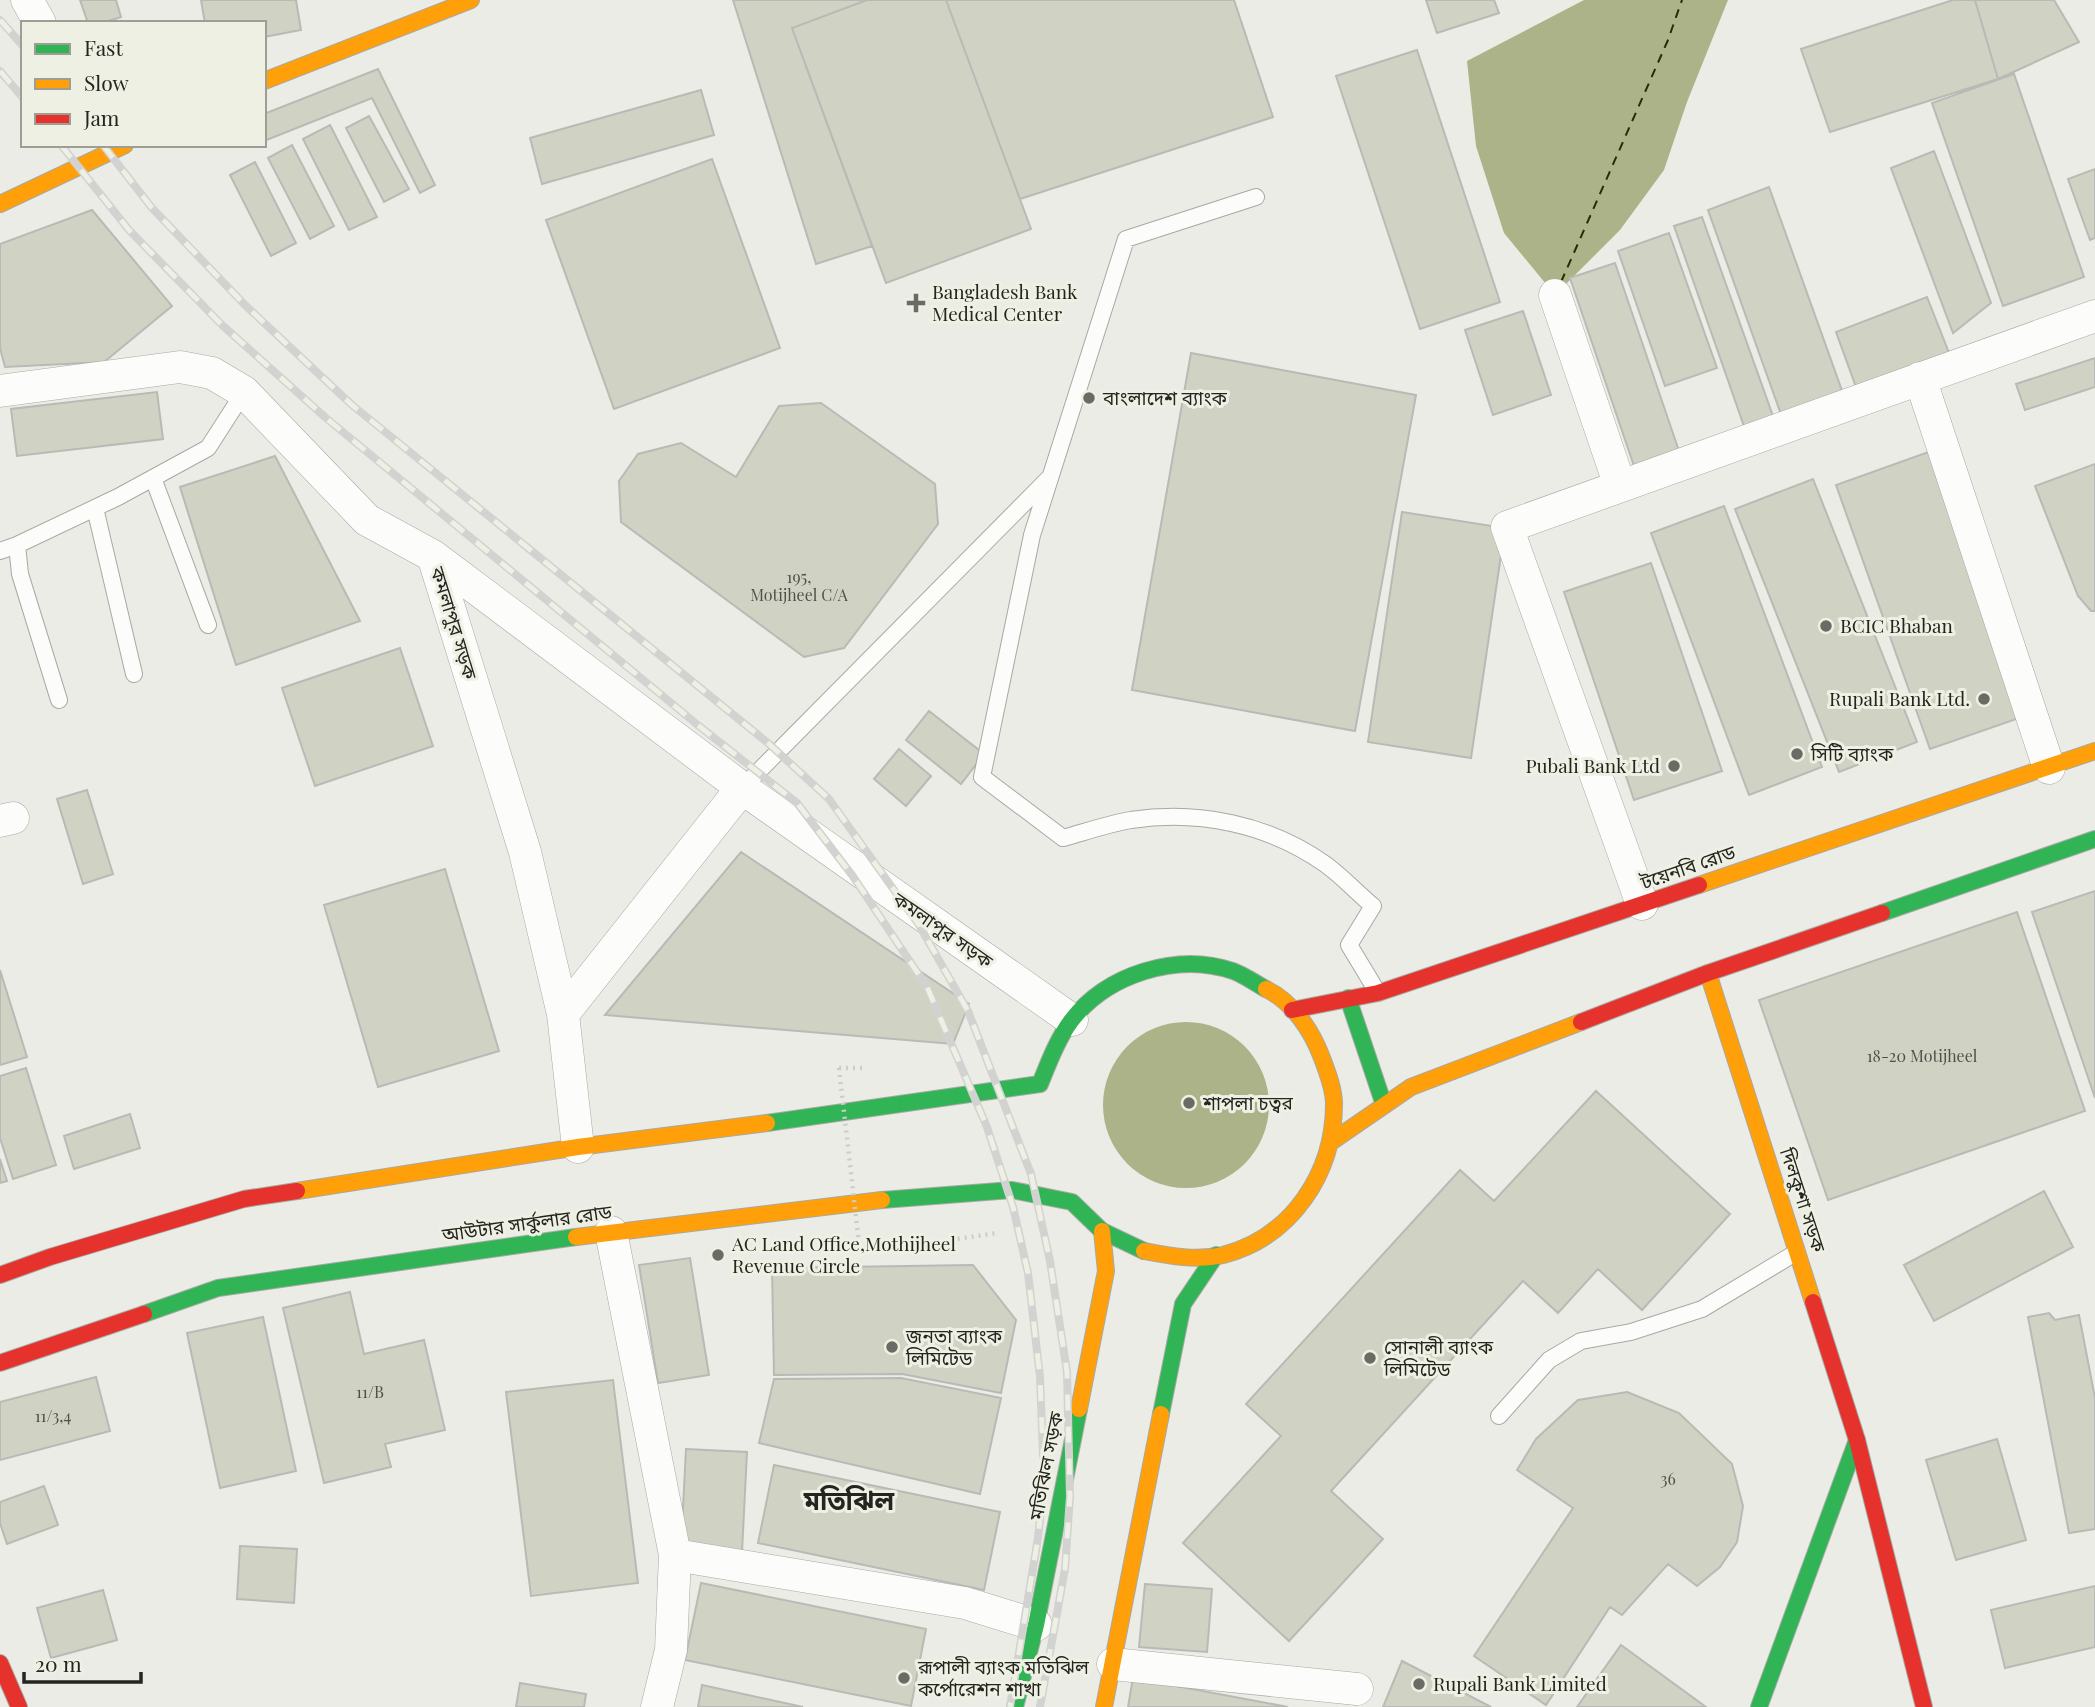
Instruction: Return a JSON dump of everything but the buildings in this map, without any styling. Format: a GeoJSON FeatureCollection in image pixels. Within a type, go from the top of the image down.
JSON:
{"type":"FeatureCollection","features":[{"type":"Feature","properties":{"kind":"main road"},"geometry":{"type":"LineString","coordinates":[[266,80],[471,0]]}},
{"type":"Feature","properties":{"kind":"main road"},"geometry":{"type":"LineString","coordinates":[[0,204],[113,148]]}},
{"type":"Feature","properties":{"kind":"main road","name":"টয়েনবি রোড"},"geometry":{"type":"LineString","coordinates":[[1292,1010],[1378,993],[2095,751]]}},
{"type":"Feature","properties":{"kind":"main road"},"geometry":{"type":"LineString","coordinates":[[1331,1142],[1411,1087],[1708,973],[2093,845]]}},
{"type":"Feature","properties":{"kind":"main road"},"geometry":{"type":"LineString","coordinates":[[0,1275],[50,1257],[244,1199],[578,1147],[833,1115],[1040,1084],[1053,1051],[1072,1020],[1104,989],[1144,970],[1188,964],[1232,971],[1271,990],[1313,1034],[1334,1101],[1331,1142],[1317,1181],[1293,1214],[1260,1240],[1216,1255],[1181,1258],[1140,1250],[1102,1231]]}},
{"type":"Feature","properties":{"kind":"main road","name":"দিলকুশা সড়ক"},"geometry":{"type":"LineString","coordinates":[[1708,973],[1857,1440],[1924,1707]]}},
{"type":"Feature","properties":{"kind":"main road"},"geometry":{"type":"LineString","coordinates":[[1348,998],[1384,1105]]}},
{"type":"Feature","properties":{"kind":"main road","name":"আউটার সার্কুলার রোড"},"geometry":{"type":"LineString","coordinates":[[0,1363],[218,1288],[611,1232],[926,1195],[1012,1190],[1072,1202],[1102,1231]]}},
{"type":"Feature","properties":{"kind":"main road","name":"মতিঝিল সড়ক"},"geometry":{"type":"LineString","coordinates":[[1015,1707],[1036,1625],[1106,1270],[1102,1231]]}},
{"type":"Feature","properties":{"kind":"main road"},"geometry":{"type":"LineString","coordinates":[[1104,1707],[1183,1304],[1216,1255]]}},
{"type":"Feature","properties":{"kind":"main road"},"geometry":{"type":"LineString","coordinates":[[1759,1707],[1857,1440]]}},
{"type":"Feature","properties":{"kind":"main road"},"geometry":{"type":"LineString","coordinates":[[0,1663],[19,1707]]}},
{"type":"Feature","properties":{"kind":"street"},"geometry":{"type":"LineString","coordinates":[[27,0],[39,21]]}},
{"type":"Feature","properties":{"kind":"street"},"geometry":{"type":"LineString","coordinates":[[1555,295],[1620,486]]}},
{"type":"Feature","properties":{"kind":"street"},"geometry":{"type":"LineString","coordinates":[[1642,904],[1507,527],[2095,316]]}},
{"type":"Feature","properties":{"kind":"street","name":"কমলাপুর সড়ক"},"geometry":{"type":"LineString","coordinates":[[0,391],[180,367],[212,373],[244,392],[367,520],[433,556],[742,788],[1072,1020]]}},
{"type":"Feature","properties":{"kind":"street"},"geometry":{"type":"LineString","coordinates":[[1920,378],[2049,768]]}},
{"type":"Feature","properties":{"kind":"street","name":"কমলাপুর সড়ক"},"geometry":{"type":"LineString","coordinates":[[433,556],[525,852],[563,1014],[578,1147]]}},
{"type":"Feature","properties":{"kind":"street"},"geometry":{"type":"LineString","coordinates":[[563,1014],[742,788]]}},
{"type":"Feature","properties":{"kind":"street"},"geometry":{"type":"LineString","coordinates":[[611,1232],[675,1555],[671,1650],[657,1707]]}},
{"type":"Feature","properties":{"kind":"street"},"geometry":{"type":"LineString","coordinates":[[675,1555],[965,1603],[1036,1625]]}},
{"type":"Feature","properties":{"kind":"street"},"geometry":{"type":"LineString","coordinates":[[1113,1664],[1357,1689]]}},
{"type":"Feature","properties":{"kind":"lane"},"geometry":{"type":"LineString","coordinates":[[1256,197],[1126,239],[1032,535],[982,777],[1063,838],[1128,821],[1164,816],[1199,817],[1243,825],[1285,840],[1326,865],[1373,906],[1349,945],[1378,993]]}},
{"type":"Feature","properties":{"kind":"lane"},"geometry":{"type":"LineString","coordinates":[[0,551],[95,508],[208,448],[244,392]]}},
{"type":"Feature","properties":{"kind":"lane"},"geometry":{"type":"LineString","coordinates":[[742,788],[1050,476]]}},
{"type":"Feature","properties":{"kind":"lane"},"geometry":{"type":"LineString","coordinates":[[153,478],[208,625]]}},
{"type":"Feature","properties":{"kind":"lane"},"geometry":{"type":"LineString","coordinates":[[95,508],[134,674]]}},
{"type":"Feature","properties":{"kind":"lane"},"geometry":{"type":"LineString","coordinates":[[18,545],[20,574],[59,700]]}},
{"type":"Feature","properties":{"kind":"lane"},"geometry":{"type":"LineString","coordinates":[[1499,1416],[1549,1360],[1581,1341],[1631,1332],[1702,1309],[1797,1252]]}},
{"type":"Feature","properties":{"kind":"path"},"geometry":{"type":"LineString","coordinates":[[839,1068],[859,1243],[937,1242]]}},
{"type":"Feature","properties":{"kind":"shaded area"},"geometry":{"type":"Polygon","coordinates":[[[1584,0],[1728,0],[1687,102],[1664,170],[1620,230],[1555,295],[1504,233],[1476,146],[1467,61],[1584,0]]]}},
{"type":"Feature","properties":{"kind":"shaded area","name":"শাপলা চত্বর"},"geometry":{"type":"Polygon","coordinates":[[[1186,1022],[1218,1028],[1245,1046],[1263,1073],[1269,1105],[1263,1137],[1245,1164],[1218,1182],[1186,1188],[1154,1182],[1127,1164],[1109,1137],[1103,1105],[1109,1073],[1127,1046],[1154,1028],[1186,1022]]]}},
{"type":"Feature","properties":{"kind":"ferry route"},"geometry":{"type":"LineString","coordinates":[[1561,282],[1668,40],[1682,0]]}},
{"type":"Feature","properties":{"kind":"railway"},"geometry":{"type":"LineString","coordinates":[[0,20],[21,44]]}},
{"type":"Feature","properties":{"kind":"railway"},"geometry":{"type":"LineString","coordinates":[[0,71],[21,96]]}},
{"type":"Feature","properties":{"kind":"railway"},"geometry":{"type":"LineString","coordinates":[[63,147],[129,230],[222,325],[326,418],[699,726],[797,803],[852,875],[927,987],[987,1127],[1013,1207],[1028,1273],[1040,1377],[1044,1480],[1038,1538],[1010,1707]]}},
{"type":"Feature","properties":{"kind":"railway"},"geometry":{"type":"LineString","coordinates":[[105,147],[152,208],[245,305],[352,405],[768,743],[829,799],[919,925],[968,1011],[1031,1174],[1050,1261],[1067,1372],[1070,1496],[1065,1569],[1040,1707]]}},
{"type":"Feature","properties":{"kind":"traffic: fast"},"geometry":{"type":"LineString","coordinates":[[1882,913],[2095,839]]}},
{"type":"Feature","properties":{"kind":"traffic: fast"},"geometry":{"type":"LineString","coordinates":[[767,1123],[1040,1084],[1071,1021],[1104,991],[1144,971],[1189,964],[1211,966],[1233,971],[1266,989]]}},
{"type":"Feature","properties":{"kind":"traffic: fast"},"geometry":{"type":"LineString","coordinates":[[1348,998],[1384,1105]]}},
{"type":"Feature","properties":{"kind":"traffic: fast"},"geometry":{"type":"LineString","coordinates":[[882,1200],[1012,1190],[1072,1202],[1102,1231],[1144,1251]]}},
{"type":"Feature","properties":{"kind":"traffic: fast"},"geometry":{"type":"LineString","coordinates":[[144,1314],[218,1288],[576,1237]]}},
{"type":"Feature","properties":{"kind":"traffic: fast"},"geometry":{"type":"LineString","coordinates":[[1161,1414],[1183,1304],[1216,1255]]}},
{"type":"Feature","properties":{"kind":"traffic: fast"},"geometry":{"type":"LineString","coordinates":[[1015,1707],[1036,1625],[1079,1409]]}},
{"type":"Feature","properties":{"kind":"traffic: fast"},"geometry":{"type":"LineString","coordinates":[[1759,1707],[1857,1440]]}},
{"type":"Feature","properties":{"kind":"traffic: slow"},"geometry":{"type":"LineString","coordinates":[[266,80],[471,0]]}},
{"type":"Feature","properties":{"kind":"traffic: slow"},"geometry":{"type":"LineString","coordinates":[[0,204],[121,147]]}},
{"type":"Feature","properties":{"kind":"traffic: slow"},"geometry":{"type":"LineString","coordinates":[[1699,885],[2095,751]]}},
{"type":"Feature","properties":{"kind":"traffic: slow"},"geometry":{"type":"LineString","coordinates":[[1708,973],[1813,1302]]}},
{"type":"Feature","properties":{"kind":"traffic: slow"},"geometry":{"type":"LineString","coordinates":[[1144,1251],[1203,1258],[1223,1255],[1248,1246],[1269,1234],[1288,1218],[1317,1177],[1332,1130],[1332,1086],[1318,1048],[1307,1028],[1285,1001],[1266,989]]}},
{"type":"Feature","properties":{"kind":"traffic: slow"},"geometry":{"type":"LineString","coordinates":[[1331,1142],[1411,1087],[1581,1022]]}},
{"type":"Feature","properties":{"kind":"traffic: slow"},"geometry":{"type":"LineString","coordinates":[[297,1191],[578,1147],[767,1123]]}},
{"type":"Feature","properties":{"kind":"traffic: slow"},"geometry":{"type":"LineString","coordinates":[[576,1237],[882,1200]]}},
{"type":"Feature","properties":{"kind":"traffic: slow"},"geometry":{"type":"LineString","coordinates":[[1079,1409],[1106,1271],[1102,1231]]}},
{"type":"Feature","properties":{"kind":"traffic: slow"},"geometry":{"type":"LineString","coordinates":[[1104,1707],[1161,1414]]}},
{"type":"Feature","properties":{"kind":"traffic: jam"},"geometry":{"type":"LineString","coordinates":[[1292,1010],[1378,993],[1699,885]]}},
{"type":"Feature","properties":{"kind":"traffic: jam"},"geometry":{"type":"LineString","coordinates":[[1581,1022],[1708,973],[1882,913]]}},
{"type":"Feature","properties":{"kind":"traffic: jam"},"geometry":{"type":"LineString","coordinates":[[0,1275],[50,1257],[244,1199],[297,1191]]}},
{"type":"Feature","properties":{"kind":"traffic: jam"},"geometry":{"type":"LineString","coordinates":[[1813,1302],[1857,1440],[1924,1707]]}},
{"type":"Feature","properties":{"kind":"traffic: jam"},"geometry":{"type":"LineString","coordinates":[[0,1363],[144,1314]]}},
{"type":"Feature","properties":{"kind":"traffic: jam"},"geometry":{"type":"LineString","coordinates":[[0,1663],[19,1707]]}},
{"type":"Feature","properties":{"kind":"place","name":"Bangladesh Bank Medical Center"},"geometry":{"type":"Point","coordinates":[916,303]}},
{"type":"Feature","properties":{"kind":"place","name":"বাংলাদেশ ব্যাংক"},"geometry":{"type":"Point","coordinates":[1089,398]}},
{"type":"Feature","properties":{"kind":"place","name":"BCIC Bhaban"},"geometry":{"type":"Point","coordinates":[1826,626]}},
{"type":"Feature","properties":{"kind":"place","name":"Rupali Bank Ltd."},"geometry":{"type":"Point","coordinates":[1984,699]}},
{"type":"Feature","properties":{"kind":"place","name":"সিটি ব্যাংক"},"geometry":{"type":"Point","coordinates":[1797,754]}},
{"type":"Feature","properties":{"kind":"place","name":"Pubali Bank Ltd"},"geometry":{"type":"Point","coordinates":[1674,766]}},
{"type":"Feature","properties":{"kind":"place","name":"শাপলা চত্বর"},"geometry":{"type":"Point","coordinates":[1189,1103]}},
{"type":"Feature","properties":{"kind":"place","name":"AC Land Office,Mothijheel Revenue Circle"},"geometry":{"type":"Point","coordinates":[718,1255]}},
{"type":"Feature","properties":{"kind":"place","name":"জনতা ব্যাংক লিমিটেড"},"geometry":{"type":"Point","coordinates":[892,1347]}},
{"type":"Feature","properties":{"kind":"place","name":"সোনালী ব্যাংক লিমিটেড"},"geometry":{"type":"Point","coordinates":[1370,1358]}},
{"type":"Feature","properties":{"kind":"place","name":"রূপালী ব্যাংক মতিঝিল কর্পোরেশন শাখা"},"geometry":{"type":"Point","coordinates":[904,1678]}},
{"type":"Feature","properties":{"kind":"place","name":"Rupali Bank Limited"},"geometry":{"type":"Point","coordinates":[1419,1684]}},
{"type":"Feature","properties":{"kind":"district","name":"মতিঝিল"},"geometry":{"type":"Point","coordinates":[849,1501]}}]}
